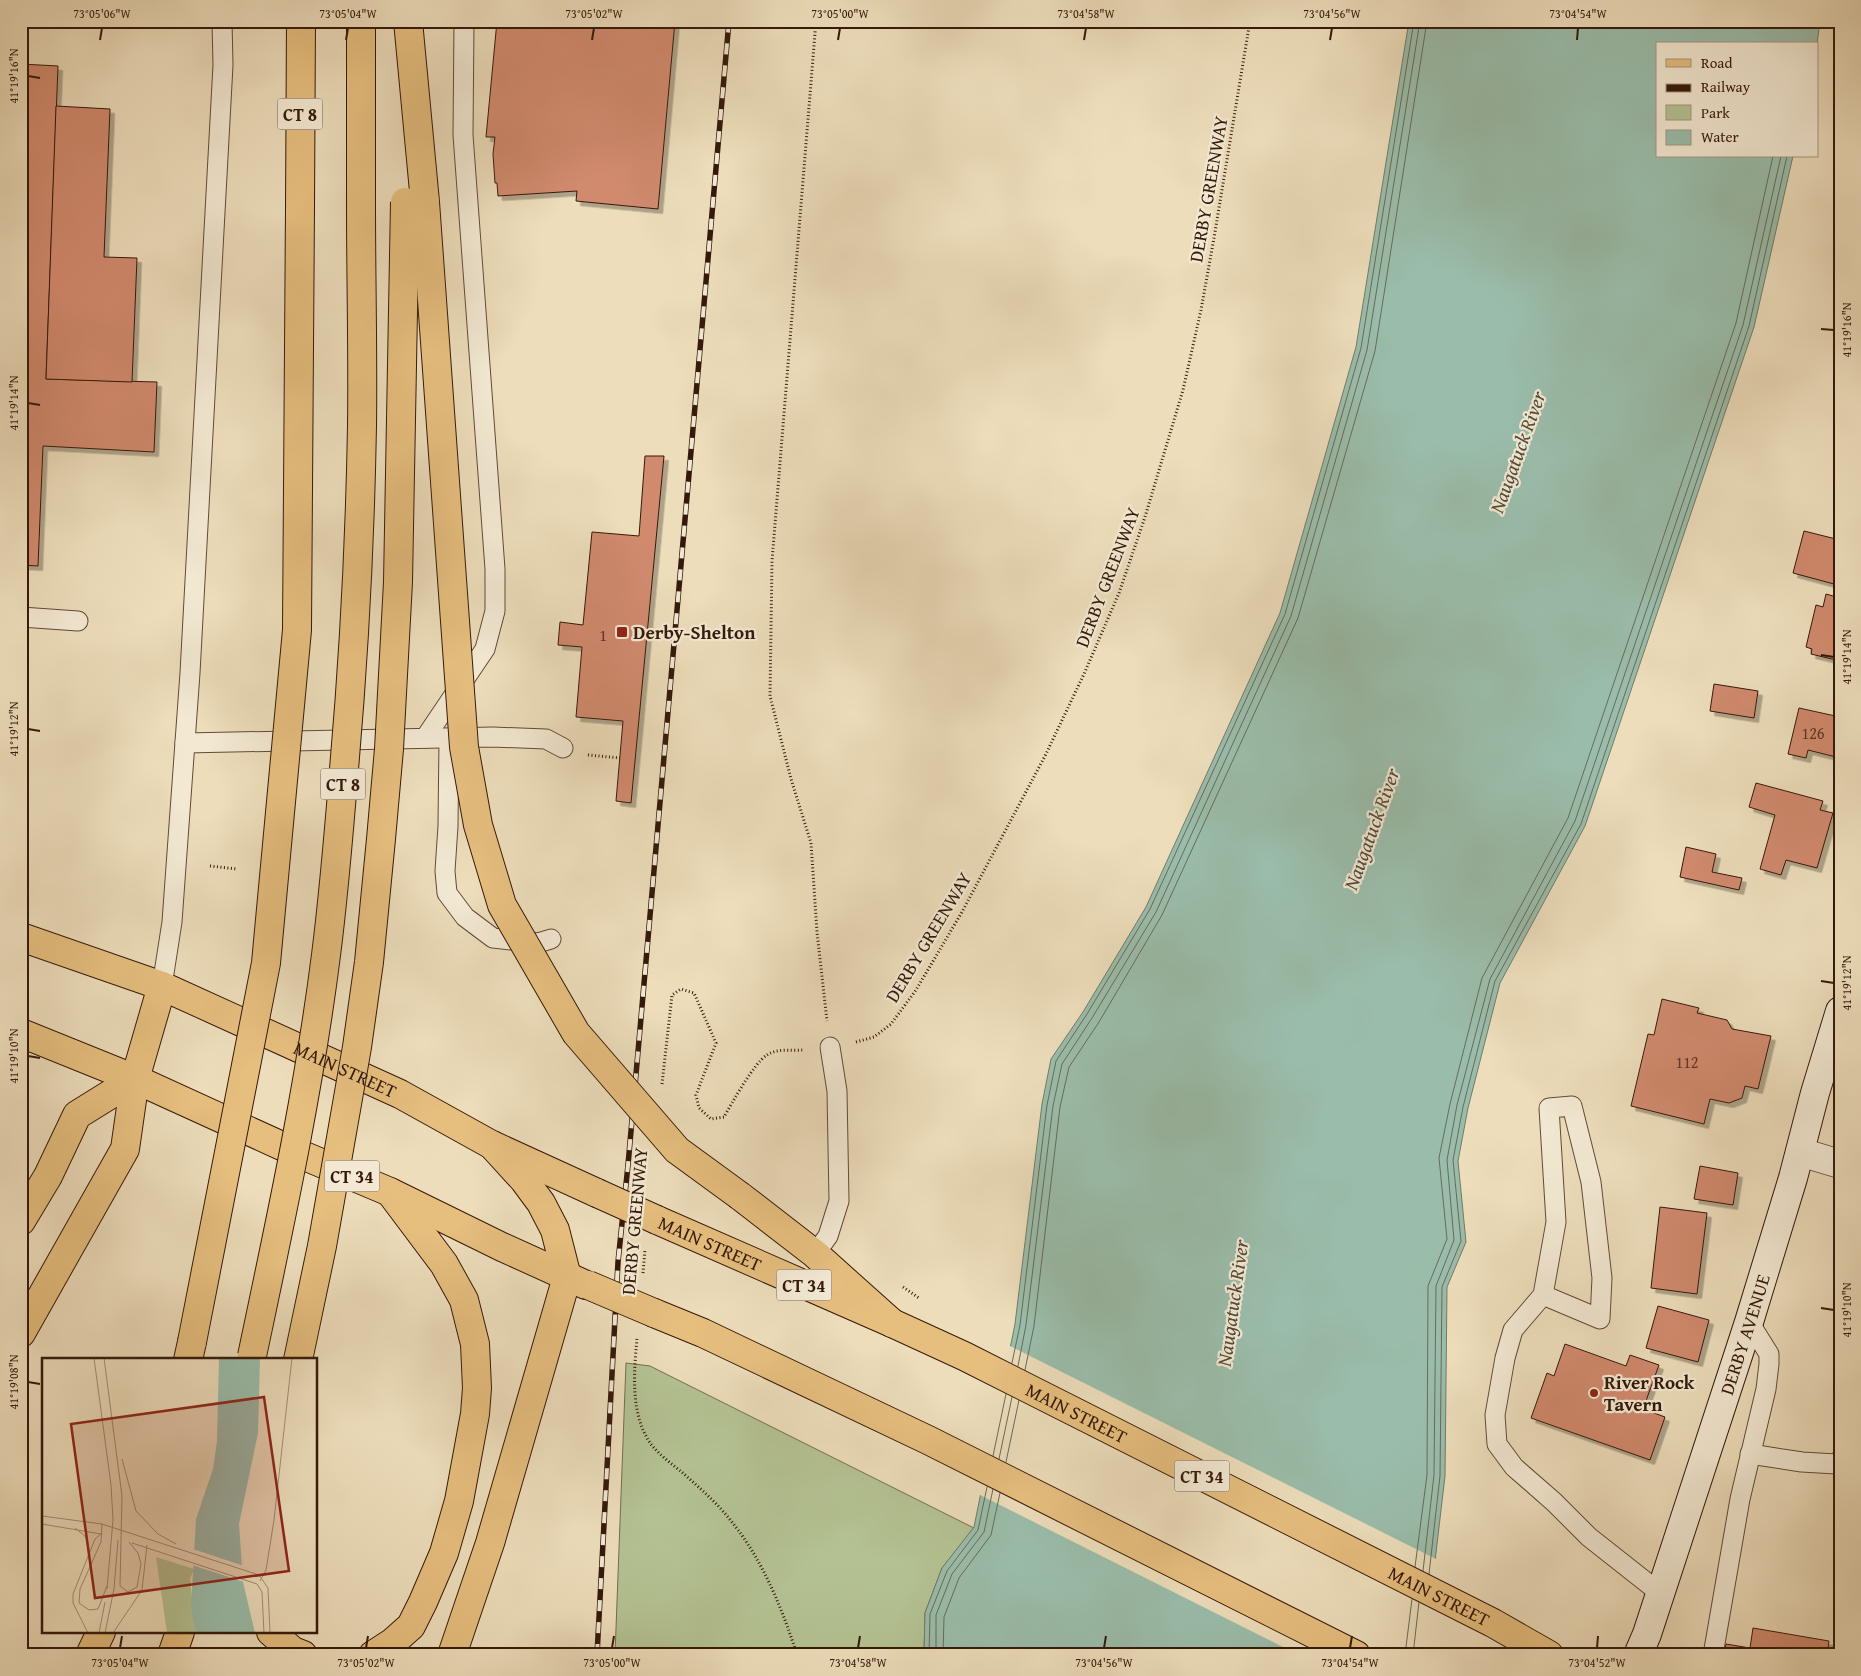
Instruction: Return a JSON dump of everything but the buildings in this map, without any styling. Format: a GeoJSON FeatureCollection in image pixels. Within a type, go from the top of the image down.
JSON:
{"type":"FeatureCollection","features":[{"type":"Feature","properties":{"kind":"main road","name":"CT 8"},"geometry":{"type":"LineString","coordinates":[[190,1351],[267,954],[297,630],[301,21]]}},
{"type":"Feature","properties":{"kind":"main road","name":"CT 8"},"geometry":{"type":"LineString","coordinates":[[251,1358],[287,1195],[326,955],[355,631],[362,425],[361,21]]}},
{"type":"Feature","properties":{"kind":"main road"},"geometry":{"type":"LineString","coordinates":[[407,21],[415,202],[464,747],[478,825],[502,905],[576,1033],[677,1150],[815,1254],[892,1323]]}},
{"type":"Feature","properties":{"kind":"main road"},"geometry":{"type":"LineString","coordinates":[[298,1358],[322,1246],[356,1057],[369,962],[389,749],[415,202]]}},
{"type":"Feature","properties":{"kind":"main road","name":"MAIN STREET"},"geometry":{"type":"LineString","coordinates":[[21,937],[162,986],[400,1094],[492,1146],[964,1356],[1439,1596],[1549,1655]]}},
{"type":"Feature","properties":{"kind":"main road"},"geometry":{"type":"LineString","coordinates":[[21,1333],[125,1149],[136,1079],[162,986]]}},
{"type":"Feature","properties":{"kind":"main road","name":"DERBY AVENUE"},"geometry":{"type":"LineString","coordinates":[[1638,1655],[1647,1634],[1749,1322],[1840,1011]]}},
{"type":"Feature","properties":{"kind":"main road","name":"CT 34"},"geometry":{"type":"LineString","coordinates":[[21,1033],[136,1079],[295,1152],[390,1192],[577,1281],[703,1333],[953,1452],[1356,1655]]}},
{"type":"Feature","properties":{"kind":"main road"},"geometry":{"type":"LineString","coordinates":[[21,1221],[48,1176],[77,1115],[136,1079]]}},
{"type":"Feature","properties":{"kind":"main road"},"geometry":{"type":"LineString","coordinates":[[452,1655],[577,1281],[541,1203],[524,1180],[492,1146]]}},
{"type":"Feature","properties":{"kind":"main road"},"geometry":{"type":"LineString","coordinates":[[1800,1152],[1840,1164]]}},
{"type":"Feature","properties":{"kind":"main road"},"geometry":{"type":"LineString","coordinates":[[372,1655],[393,1642],[411,1626],[424,1602],[444,1553],[459,1501],[475,1414],[477,1388],[475,1344],[464,1300],[444,1264],[390,1192]]}},
{"type":"Feature","properties":{"kind":"main road"},"geometry":{"type":"LineString","coordinates":[[90,1655],[100,1634]]}},
{"type":"Feature","properties":{"kind":"main road"},"geometry":{"type":"LineString","coordinates":[[103,1655],[109,1634]]}},
{"type":"Feature","properties":{"kind":"main road"},"geometry":{"type":"LineString","coordinates":[[172,1655],[179,1634]]}},
{"type":"Feature","properties":{"kind":"main road"},"geometry":{"type":"LineString","coordinates":[[272,1634],[293,1651],[304,1655]]}},
{"type":"Feature","properties":{"kind":"lane"},"geometry":{"type":"LineString","coordinates":[[162,986],[172,922],[190,673],[223,65],[222,21]]}},
{"type":"Feature","properties":{"kind":"lane"},"geometry":{"type":"LineString","coordinates":[[425,738],[485,648],[495,611],[494,560],[464,136],[464,21]]}},
{"type":"Feature","properties":{"kind":"lane"},"geometry":{"type":"LineString","coordinates":[[21,617],[78,621]]}},
{"type":"Feature","properties":{"kind":"lane"},"geometry":{"type":"LineString","coordinates":[[185,743],[425,738],[546,739],[562,748]]}},
{"type":"Feature","properties":{"kind":"lane"},"geometry":{"type":"LineString","coordinates":[[449,738],[448,826],[445,871],[447,893],[465,917],[493,938],[538,943],[551,939]]}},
{"type":"Feature","properties":{"kind":"lane"},"geometry":{"type":"LineString","coordinates":[[815,1254],[828,1236],[839,1201],[837,1091],[830,1047]]}},
{"type":"Feature","properties":{"kind":"lane"},"geometry":{"type":"LineString","coordinates":[[1542,1296],[1600,1319],[1602,1278],[1594,1201],[1572,1106],[1549,1108],[1556,1222],[1542,1296],[1513,1330],[1505,1358],[1495,1415],[1497,1444],[1514,1467],[1554,1502],[1589,1537],[1660,1593]]}},
{"type":"Feature","properties":{"kind":"lane"},"geometry":{"type":"LineString","coordinates":[[1713,1655],[1740,1499],[1766,1389],[1769,1364],[1769,1354],[1749,1322]]}},
{"type":"Feature","properties":{"kind":"lane"},"geometry":{"type":"LineString","coordinates":[[1750,1454],[1802,1462],[1836,1464],[1840,1460]]}},
{"type":"Feature","properties":{"kind":"path"},"geometry":{"type":"LineString","coordinates":[[816,21],[772,561],[770,696],[791,779],[811,843],[817,932],[830,1047]]}},
{"type":"Feature","properties":{"kind":"path","name":"DERBY GREENWAY"},"geometry":{"type":"LineString","coordinates":[[661,1092],[672,994],[682,989],[694,993],[716,1043],[696,1095],[699,1108],[711,1119],[724,1117],[738,1092],[768,1054],[854,1043],[874,1037],[890,1024],[916,990],[962,912],[1045,756],[1084,674],[1119,592],[1145,517],[1183,390],[1201,310],[1250,21]]}},
{"type":"Feature","properties":{"kind":"path"},"geometry":{"type":"LineString","coordinates":[[210,866],[237,869]]}},
{"type":"Feature","properties":{"kind":"path","name":"DERBY GREENWAY"},"geometry":{"type":"LineString","coordinates":[[642,1278],[645,1248]]}},
{"type":"Feature","properties":{"kind":"path"},"geometry":{"type":"LineString","coordinates":[[637,1337],[635,1392],[638,1417],[646,1438],[710,1498],[732,1522],[751,1548],[774,1594],[797,1655]]}},
{"type":"Feature","properties":{"kind":"green space"},"geometry":{"type":"Polygon","coordinates":[[[626,1363],[650,1366],[974,1528],[942,1568],[925,1613],[924,1655],[615,1655],[626,1363]]]}},
{"type":"Feature","properties":{"kind":"water","name":"Naugatuck River"},"geometry":{"type":"Polygon","coordinates":[[[1409,21],[1820,21],[1817,42],[1656,42],[1656,158],[1793,158],[1754,327],[1585,826],[1500,983],[1468,1108],[1458,1161],[1466,1242],[1447,1287],[1445,1476],[1424,1655],[924,1655],[925,1613],[942,1568],[974,1527],[1015,1324],[1042,1104],[1051,1059],[1083,1012],[1146,907],[1280,613],[1356,347],[1409,21]]]}},
{"type":"Feature","properties":{"kind":"pier"},"geometry":{"type":"Polygon","coordinates":[[[1008,1345],[1438,1560],[1426,1655],[1299,1655],[978,1494],[1008,1345]]]}},
{"type":"Feature","properties":{"kind":"railway"},"geometry":{"type":"LineString","coordinates":[[597,1655],[618,1262],[729,21]]}},
{"type":"Feature","properties":{"kind":"place","name":"Derby-Shelton"},"geometry":{"type":"Point","coordinates":[622,632]}},
{"type":"Feature","properties":{"kind":"place","name":"River Rock Tavern"},"geometry":{"type":"Point","coordinates":[1594,1393]}}]}
